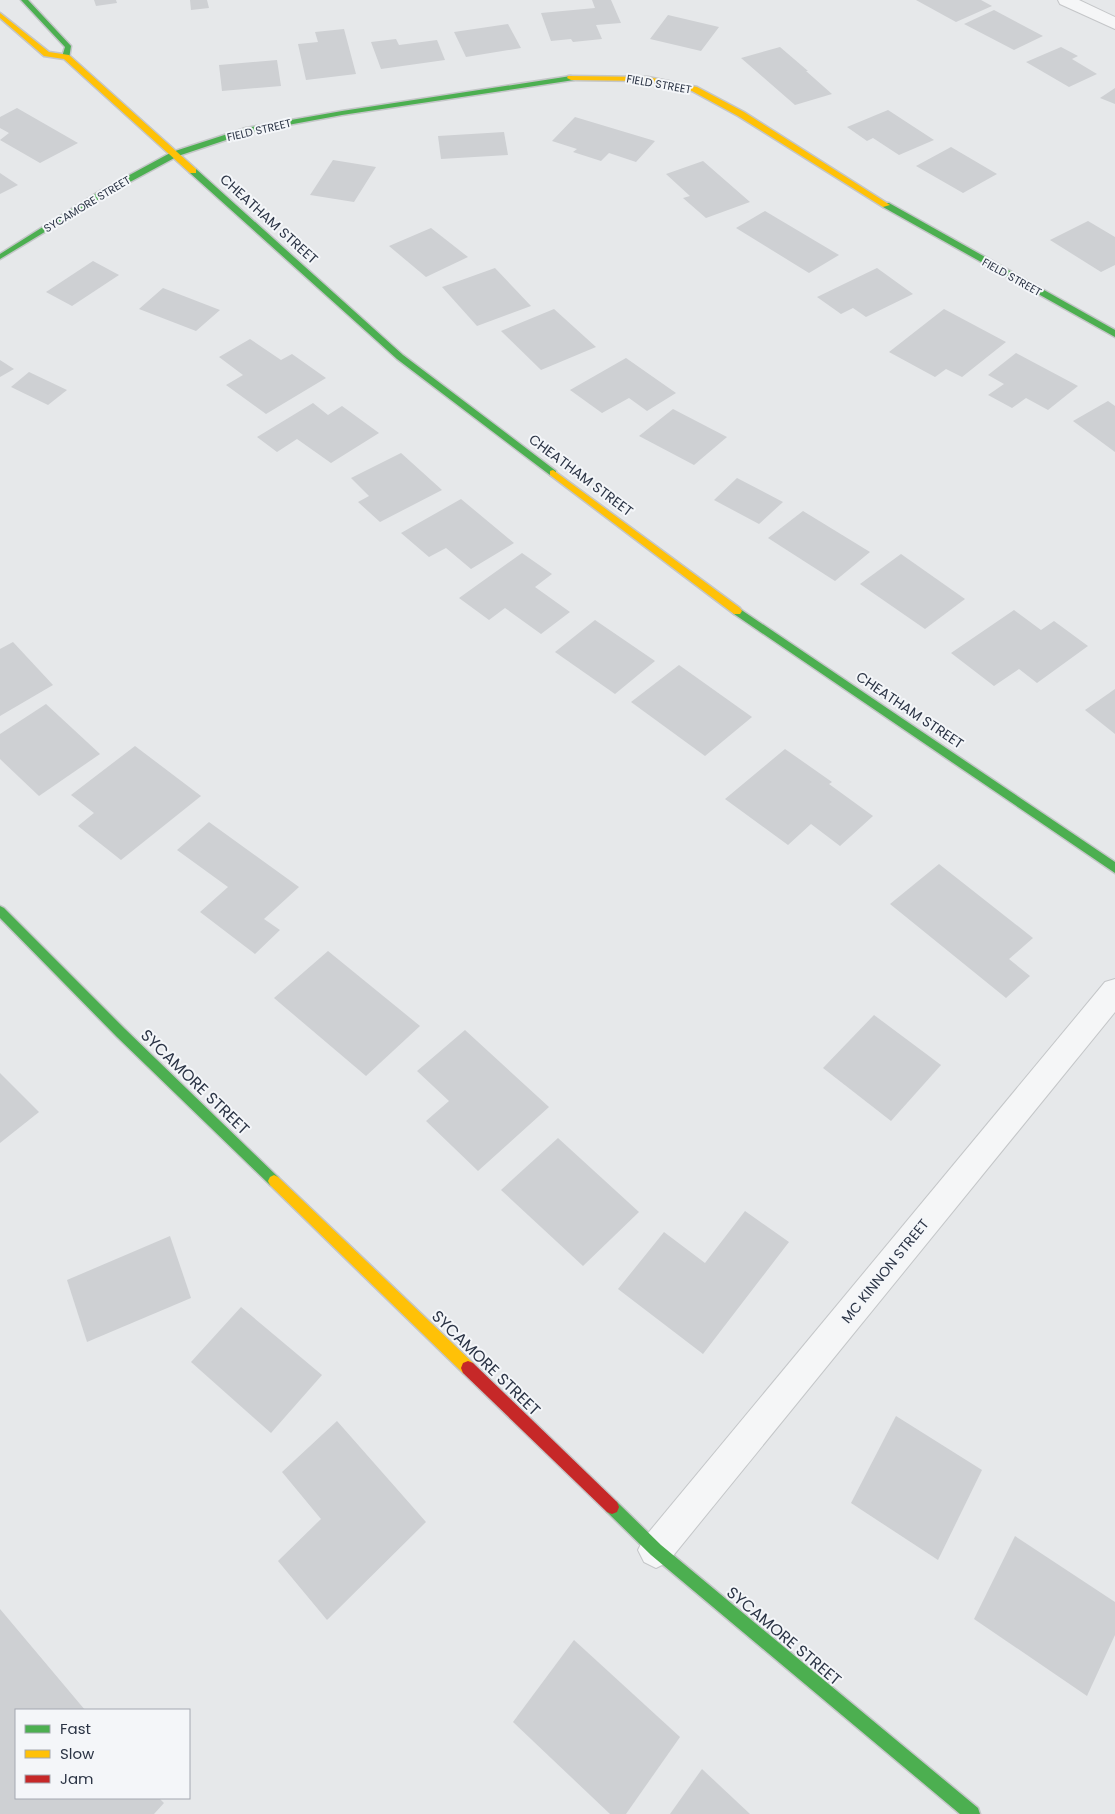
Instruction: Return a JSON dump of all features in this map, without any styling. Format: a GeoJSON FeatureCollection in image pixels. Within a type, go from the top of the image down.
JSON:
{"type":"FeatureCollection","features":[{"type":"Feature","properties":{"kind":"street","name":"CHEATHAM STREET"},"geometry":{"type":"LineString","coordinates":[[24,0],[69,47],[66,57]]}},
{"type":"Feature","properties":{"kind":"street"},"geometry":{"type":"LineString","coordinates":[[1066,0],[1115,24]]}},
{"type":"Feature","properties":{"kind":"street","name":"CHEATHAM STREET"},"geometry":{"type":"LineString","coordinates":[[0,15],[47,54],[66,57],[400,357],[714,594],[1115,868]]}},
{"type":"Feature","properties":{"kind":"street","name":"FIELD STREET"},"geometry":{"type":"LineString","coordinates":[[175,154],[249,130],[342,113],[576,77],[648,79],[694,89],[741,114],[912,221],[1115,334]]}},
{"type":"Feature","properties":{"kind":"street","name":"SYCAMORE STREET"},"geometry":{"type":"LineString","coordinates":[[0,257],[103,193],[175,154]]}},
{"type":"Feature","properties":{"kind":"street","name":"SYCAMORE STREET"},"geometry":{"type":"LineString","coordinates":[[0,911],[121,1033],[656,1550],[972,1814]]}},
{"type":"Feature","properties":{"kind":"street","name":"MC KINNON STREET"},"geometry":{"type":"LineString","coordinates":[[656,1550],[1115,991]]}},
{"type":"Feature","properties":{"kind":"building"},"geometry":{"type":"Polygon","coordinates":[[[94,0],[116,0],[117,3],[96,6],[94,0]]]}},
{"type":"Feature","properties":{"kind":"building"},"geometry":{"type":"Polygon","coordinates":[[[190,0],[207,0],[209,8],[191,10],[190,0]]]}},
{"type":"Feature","properties":{"kind":"building"},"geometry":{"type":"Polygon","coordinates":[[[592,0],[611,0],[621,23],[596,25],[602,39],[573,42],[571,39],[551,41],[541,13],[595,8],[592,0]]]}},
{"type":"Feature","properties":{"kind":"building"},"geometry":{"type":"Polygon","coordinates":[[[916,0],[981,0],[992,6],[956,22],[916,0]]]}},
{"type":"Feature","properties":{"kind":"building"},"geometry":{"type":"Polygon","coordinates":[[[994,10],[1043,36],[1014,50],[964,24],[994,10]]]}},
{"type":"Feature","properties":{"kind":"building"},"geometry":{"type":"Polygon","coordinates":[[[668,15],[719,27],[701,51],[650,39],[668,15]]]}},
{"type":"Feature","properties":{"kind":"building"},"geometry":{"type":"Polygon","coordinates":[[[508,24],[521,48],[466,57],[454,32],[508,24]]]}},
{"type":"Feature","properties":{"kind":"building"},"geometry":{"type":"Polygon","coordinates":[[[344,29],[356,74],[306,80],[298,44],[318,42],[315,32],[344,29]]]}},
{"type":"Feature","properties":{"kind":"building"},"geometry":{"type":"Polygon","coordinates":[[[396,39],[399,45],[437,40],[445,60],[381,69],[371,42],[396,39]]]}},
{"type":"Feature","properties":{"kind":"building"},"geometry":{"type":"Polygon","coordinates":[[[780,47],[832,94],[795,105],[741,58],[780,47]]]}},
{"type":"Feature","properties":{"kind":"building"},"geometry":{"type":"Polygon","coordinates":[[[1061,47],[1078,56],[1072,59],[1097,74],[1069,87],[1026,62],[1061,47]]]}},
{"type":"Feature","properties":{"kind":"building"},"geometry":{"type":"Polygon","coordinates":[[[277,60],[281,86],[222,91],[219,65],[277,60]]]}},
{"type":"Feature","properties":{"kind":"building"},"geometry":{"type":"Polygon","coordinates":[[[1115,88],[1115,104],[1100,98],[1115,88]]]}},
{"type":"Feature","properties":{"kind":"building"},"geometry":{"type":"Polygon","coordinates":[[[17,108],[78,143],[40,163],[0,140],[9,133],[0,128],[0,117],[17,108]]]}},
{"type":"Feature","properties":{"kind":"building"},"geometry":{"type":"Polygon","coordinates":[[[888,110],[934,140],[899,155],[873,138],[867,141],[847,127],[888,110]]]}},
{"type":"Feature","properties":{"kind":"building"},"geometry":{"type":"Polygon","coordinates":[[[575,117],[655,141],[636,162],[609,153],[601,161],[573,152],[577,149],[552,141],[575,117]]]}},
{"type":"Feature","properties":{"kind":"building"},"geometry":{"type":"Polygon","coordinates":[[[504,132],[508,155],[441,159],[438,136],[504,132]]]}},
{"type":"Feature","properties":{"kind":"building"},"geometry":{"type":"Polygon","coordinates":[[[951,147],[997,174],[963,193],[916,166],[951,147]]]}},
{"type":"Feature","properties":{"kind":"building"},"geometry":{"type":"Polygon","coordinates":[[[333,160],[376,167],[354,202],[310,195],[333,160]]]}},
{"type":"Feature","properties":{"kind":"building"},"geometry":{"type":"Polygon","coordinates":[[[703,161],[750,202],[706,218],[683,198],[690,196],[666,174],[703,161]]]}},
{"type":"Feature","properties":{"kind":"building"},"geometry":{"type":"Polygon","coordinates":[[[0,173],[18,185],[0,194],[0,173]]]}},
{"type":"Feature","properties":{"kind":"building"},"geometry":{"type":"Polygon","coordinates":[[[765,211],[839,255],[809,273],[736,228],[765,211]]]}},
{"type":"Feature","properties":{"kind":"building"},"geometry":{"type":"Polygon","coordinates":[[[1088,221],[1115,237],[1115,265],[1101,272],[1050,240],[1088,221]]]}},
{"type":"Feature","properties":{"kind":"building"},"geometry":{"type":"Polygon","coordinates":[[[431,228],[468,257],[426,277],[389,246],[431,228]]]}},
{"type":"Feature","properties":{"kind":"building"},"geometry":{"type":"Polygon","coordinates":[[[93,261],[119,275],[72,306],[46,292],[93,261]]]}},
{"type":"Feature","properties":{"kind":"building"},"geometry":{"type":"Polygon","coordinates":[[[495,268],[531,306],[477,326],[442,287],[495,268]]]}},
{"type":"Feature","properties":{"kind":"building"},"geometry":{"type":"Polygon","coordinates":[[[877,268],[913,294],[866,317],[853,308],[841,314],[817,297],[877,268]]]}},
{"type":"Feature","properties":{"kind":"building"},"geometry":{"type":"Polygon","coordinates":[[[163,288],[220,310],[196,331],[139,309],[163,288]]]}},
{"type":"Feature","properties":{"kind":"building"},"geometry":{"type":"Polygon","coordinates":[[[554,309],[596,347],[541,370],[501,331],[554,309]]]}},
{"type":"Feature","properties":{"kind":"building"},"geometry":{"type":"Polygon","coordinates":[[[944,309],[1006,342],[962,377],[946,369],[935,377],[889,352],[944,309]]]}},
{"type":"Feature","properties":{"kind":"building"},"geometry":{"type":"Polygon","coordinates":[[[250,339],[281,360],[292,354],[326,378],[266,414],[226,385],[243,375],[219,357],[250,339]]]}},
{"type":"Feature","properties":{"kind":"building"},"geometry":{"type":"Polygon","coordinates":[[[1016,353],[1078,386],[1048,410],[1026,398],[1012,408],[988,395],[1004,384],[988,375],[1016,353]]]}},
{"type":"Feature","properties":{"kind":"building"},"geometry":{"type":"Polygon","coordinates":[[[626,358],[676,393],[647,411],[629,398],[602,413],[570,390],[626,358]]]}},
{"type":"Feature","properties":{"kind":"building"},"geometry":{"type":"Polygon","coordinates":[[[0,360],[14,369],[0,377],[0,360]]]}},
{"type":"Feature","properties":{"kind":"building"},"geometry":{"type":"Polygon","coordinates":[[[29,372],[67,390],[48,405],[11,387],[29,372]]]}},
{"type":"Feature","properties":{"kind":"building"},"geometry":{"type":"Polygon","coordinates":[[[1108,401],[1115,406],[1115,452],[1073,421],[1108,401]]]}},
{"type":"Feature","properties":{"kind":"building"},"geometry":{"type":"Polygon","coordinates":[[[313,403],[328,415],[342,406],[379,433],[331,463],[297,439],[277,452],[257,437],[313,403]]]}},
{"type":"Feature","properties":{"kind":"building"},"geometry":{"type":"Polygon","coordinates":[[[673,409],[727,437],[694,465],[639,436],[673,409]]]}},
{"type":"Feature","properties":{"kind":"building"},"geometry":{"type":"Polygon","coordinates":[[[401,453],[442,490],[380,522],[358,502],[369,496],[351,478],[401,453]]]}},
{"type":"Feature","properties":{"kind":"building"},"geometry":{"type":"Polygon","coordinates":[[[737,478],[783,502],[759,524],[714,500],[737,478]]]}},
{"type":"Feature","properties":{"kind":"building"},"geometry":{"type":"Polygon","coordinates":[[[461,499],[514,543],[471,569],[446,548],[429,557],[401,533],[461,499]]]}},
{"type":"Feature","properties":{"kind":"building"},"geometry":{"type":"Polygon","coordinates":[[[803,511],[870,552],[835,581],[768,538],[803,511]]]}},
{"type":"Feature","properties":{"kind":"building"},"geometry":{"type":"Polygon","coordinates":[[[522,553],[552,574],[535,587],[570,612],[541,634],[505,608],[489,620],[459,598],[522,553]]]}},
{"type":"Feature","properties":{"kind":"building"},"geometry":{"type":"Polygon","coordinates":[[[901,554],[965,599],[925,629],[860,584],[901,554]]]}},
{"type":"Feature","properties":{"kind":"building"},"geometry":{"type":"Polygon","coordinates":[[[1014,610],[1041,630],[1054,621],[1088,646],[1037,683],[1019,669],[994,686],[951,653],[1014,610]]]}},
{"type":"Feature","properties":{"kind":"building"},"geometry":{"type":"Polygon","coordinates":[[[595,620],[655,661],[615,694],[555,652],[595,620]]]}},
{"type":"Feature","properties":{"kind":"building"},"geometry":{"type":"Polygon","coordinates":[[[13,642],[53,685],[0,716],[0,649],[13,642]]]}},
{"type":"Feature","properties":{"kind":"building"},"geometry":{"type":"Polygon","coordinates":[[[679,665],[752,717],[705,756],[631,702],[679,665]]]}},
{"type":"Feature","properties":{"kind":"building"},"geometry":{"type":"Polygon","coordinates":[[[1115,689],[1115,734],[1085,710],[1115,689]]]}},
{"type":"Feature","properties":{"kind":"building"},"geometry":{"type":"Polygon","coordinates":[[[46,704],[100,754],[39,796],[0,759],[0,734],[46,704]]]}},
{"type":"Feature","properties":{"kind":"building"},"geometry":{"type":"Polygon","coordinates":[[[135,746],[201,796],[121,860],[78,826],[94,813],[71,795],[135,746]]]}},
{"type":"Feature","properties":{"kind":"building"},"geometry":{"type":"Polygon","coordinates":[[[785,749],[832,782],[829,784],[873,816],[840,846],[811,824],[788,845],[725,799],[785,749]]]}},
{"type":"Feature","properties":{"kind":"building"},"geometry":{"type":"Polygon","coordinates":[[[209,822],[299,887],[264,919],[280,930],[255,954],[200,912],[228,887],[177,850],[209,822]]]}},
{"type":"Feature","properties":{"kind":"building"},"geometry":{"type":"Polygon","coordinates":[[[939,864],[1033,938],[1009,959],[1030,976],[1006,998],[890,904],[939,864]]]}},
{"type":"Feature","properties":{"kind":"building"},"geometry":{"type":"Polygon","coordinates":[[[328,951],[420,1026],[366,1076],[274,998],[328,951]]]}},
{"type":"Feature","properties":{"kind":"building"},"geometry":{"type":"Polygon","coordinates":[[[874,1015],[941,1065],[891,1121],[823,1068],[874,1015]]]}},
{"type":"Feature","properties":{"kind":"building"},"geometry":{"type":"Polygon","coordinates":[[[465,1030],[549,1107],[478,1171],[426,1121],[449,1101],[417,1071],[465,1030]]]}},
{"type":"Feature","properties":{"kind":"building"},"geometry":{"type":"Polygon","coordinates":[[[0,1073],[39,1112],[0,1143],[0,1073]]]}},
{"type":"Feature","properties":{"kind":"building"},"geometry":{"type":"Polygon","coordinates":[[[558,1138],[639,1212],[583,1266],[501,1190],[558,1138]]]}},
{"type":"Feature","properties":{"kind":"building"},"geometry":{"type":"Polygon","coordinates":[[[745,1211],[789,1242],[703,1354],[618,1289],[664,1232],[705,1263],[745,1211]]]}},
{"type":"Feature","properties":{"kind":"building"},"geometry":{"type":"Polygon","coordinates":[[[170,1236],[191,1298],[87,1342],[67,1280],[170,1236]]]}},
{"type":"Feature","properties":{"kind":"building"},"geometry":{"type":"Polygon","coordinates":[[[241,1307],[322,1375],[271,1433],[191,1362],[241,1307]]]}},
{"type":"Feature","properties":{"kind":"building"},"geometry":{"type":"Polygon","coordinates":[[[896,1416],[982,1470],[938,1560],[851,1503],[896,1416]]]}},
{"type":"Feature","properties":{"kind":"building"},"geometry":{"type":"Polygon","coordinates":[[[337,1421],[426,1522],[327,1620],[278,1561],[321,1519],[282,1472],[337,1421]]]}},
{"type":"Feature","properties":{"kind":"building"},"geometry":{"type":"Polygon","coordinates":[[[1015,1536],[1115,1602],[1115,1635],[1087,1696],[974,1619],[1015,1536]]]}},
{"type":"Feature","properties":{"kind":"building"},"geometry":{"type":"Polygon","coordinates":[[[0,1609],[84,1709],[15,1709],[15,1799],[160,1799],[164,1803],[154,1814],[0,1814],[0,1609]]]}},
{"type":"Feature","properties":{"kind":"building"},"geometry":{"type":"Polygon","coordinates":[[[574,1640],[680,1737],[626,1814],[610,1814],[513,1722],[574,1640]]]}},
{"type":"Feature","properties":{"kind":"building"},"geometry":{"type":"Polygon","coordinates":[[[702,1769],[750,1814],[670,1814],[702,1769]]]}},
{"type":"Feature","properties":{"kind":"traffic: fast"},"geometry":{"type":"LineString","coordinates":[[24,0],[69,47],[66,57]]}},
{"type":"Feature","properties":{"kind":"traffic: fast"},"geometry":{"type":"LineString","coordinates":[[0,257],[103,193],[175,154],[249,130],[342,113],[571,78]]}},
{"type":"Feature","properties":{"kind":"traffic: fast"},"geometry":{"type":"LineString","coordinates":[[193,171],[400,357],[553,473]]}},
{"type":"Feature","properties":{"kind":"traffic: fast"},"geometry":{"type":"LineString","coordinates":[[886,205],[1115,334]]}},
{"type":"Feature","properties":{"kind":"traffic: fast"},"geometry":{"type":"LineString","coordinates":[[737,611],[1115,868]]}},
{"type":"Feature","properties":{"kind":"traffic: fast"},"geometry":{"type":"LineString","coordinates":[[0,911],[121,1033],[274,1181]]}},
{"type":"Feature","properties":{"kind":"traffic: fast"},"geometry":{"type":"LineString","coordinates":[[612,1507],[656,1550],[972,1814]]}},
{"type":"Feature","properties":{"kind":"traffic: slow"},"geometry":{"type":"LineString","coordinates":[[0,15],[47,54],[66,57],[193,171]]}},
{"type":"Feature","properties":{"kind":"traffic: slow"},"geometry":{"type":"LineString","coordinates":[[571,78],[648,79],[694,89],[741,114],[886,205]]}},
{"type":"Feature","properties":{"kind":"traffic: slow"},"geometry":{"type":"LineString","coordinates":[[553,473],[737,611]]}},
{"type":"Feature","properties":{"kind":"traffic: slow"},"geometry":{"type":"LineString","coordinates":[[274,1181],[468,1368]]}},
{"type":"Feature","properties":{"kind":"traffic: jam"},"geometry":{"type":"LineString","coordinates":[[468,1368],[612,1507]]}}]}
